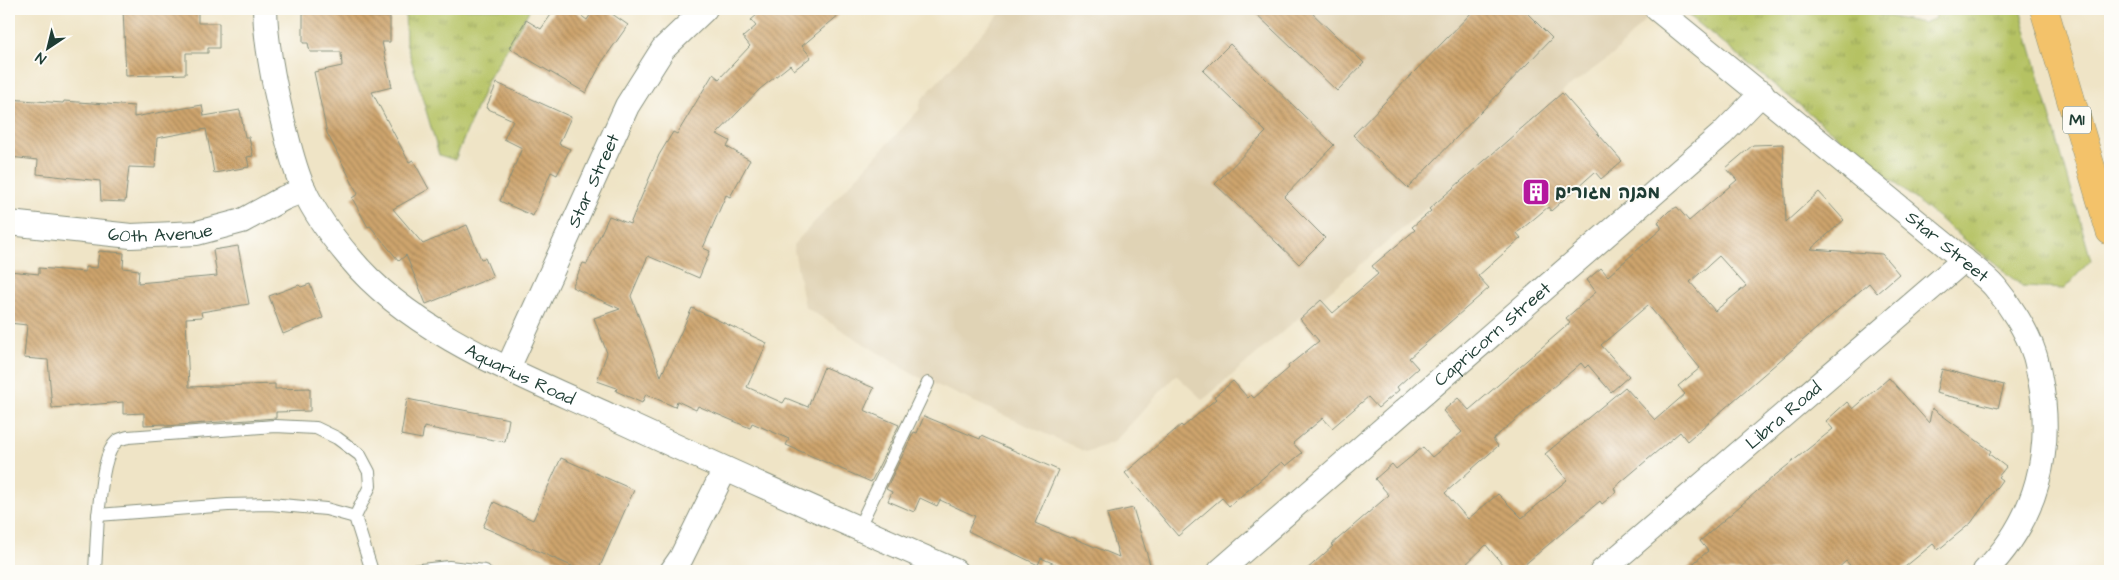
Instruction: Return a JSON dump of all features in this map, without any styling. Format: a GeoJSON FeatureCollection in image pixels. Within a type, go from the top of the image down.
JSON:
{"type":"FeatureCollection","features":[{"type":"Feature","properties":{"kind":"highway","name":"M1"},"geometry":{"type":"LineString","coordinates":[[2044,9],[2110,231]]}},
{"type":"Feature","properties":{"kind":"street","name":"Aquarius Road"},"geometry":{"type":"LineString","coordinates":[[265,9],[266,35],[278,101],[289,147],[304,190],[350,259],[395,302],[447,337],[508,368],[941,569]]}},
{"type":"Feature","properties":{"kind":"street","name":"Star Street"},"geometry":{"type":"LineString","coordinates":[[508,368],[627,106],[664,49],[705,9]]}},
{"type":"Feature","properties":{"kind":"street","name":"Star Street"},"geometry":{"type":"LineString","coordinates":[[1657,9],[1964,260],[1994,286],[2012,311],[2034,352],[2043,398],[2045,440],[2038,482],[2023,521],[2000,556],[1985,571]]}},
{"type":"Feature","properties":{"kind":"street","name":"Capricorn Street"},"geometry":{"type":"LineString","coordinates":[[1220,571],[1722,134],[1762,93]]}},
{"type":"Feature","properties":{"kind":"street","name":"60th Avenue"},"geometry":{"type":"LineString","coordinates":[[9,223],[131,236],[197,233],[242,221],[284,198],[304,190]]}},
{"type":"Feature","properties":{"kind":"street","name":"Libra Road"},"geometry":{"type":"LineString","coordinates":[[1602,571],[1964,260]]}},
{"type":"Feature","properties":{"kind":"street"},"geometry":{"type":"LineString","coordinates":[[672,571],[681,558],[724,469]]}},
{"type":"Feature","properties":{"kind":"lane"},"geometry":{"type":"LineString","coordinates":[[858,529],[928,383]]}},
{"type":"Feature","properties":{"kind":"lane"},"geometry":{"type":"LineString","coordinates":[[95,571],[98,515],[104,471],[110,451],[117,441],[128,437],[275,426],[316,428],[337,438],[360,454],[369,472],[370,486],[355,517],[372,571]]}},
{"type":"Feature","properties":{"kind":"lane"},"geometry":{"type":"LineString","coordinates":[[98,515],[228,505],[270,504],[326,509],[355,517]]}},
{"type":"Feature","properties":{"kind":"lane"},"geometry":{"type":"LineString","coordinates":[[415,571],[449,567],[485,571]]}},
{"type":"Feature","properties":{"kind":"shaded area"},"geometry":{"type":"Polygon","coordinates":[[[1004,9],[1655,9],[1614,54],[1562,92],[1203,400],[1176,375],[1114,442],[1086,452],[914,375],[805,307],[793,245],[919,110],[921,100],[1004,9]]]}},
{"type":"Feature","properties":{"kind":"green space"},"geometry":{"type":"Polygon","coordinates":[[[405,9],[530,9],[488,80],[455,160],[439,155],[406,42],[405,9]]]}},
{"type":"Feature","properties":{"kind":"green space"},"geometry":{"type":"Polygon","coordinates":[[[1681,9],[1851,9],[1923,23],[1934,19],[1940,9],[2020,9],[2091,260],[2064,289],[2023,287],[1681,9]]]}},
{"type":"Feature","properties":{"kind":"building"},"geometry":{"type":"Polygon","coordinates":[[[123,9],[198,9],[198,23],[219,23],[219,48],[208,48],[208,53],[186,53],[186,74],[126,76],[123,9]]]}},
{"type":"Feature","properties":{"kind":"building"},"geometry":{"type":"Polygon","coordinates":[[[303,9],[368,9],[368,17],[390,17],[390,42],[382,42],[392,87],[372,92],[409,162],[413,160],[429,189],[393,209],[423,244],[467,225],[481,259],[485,258],[493,277],[426,304],[406,255],[399,261],[370,226],[368,227],[352,198],[358,194],[327,133],[314,72],[342,66],[341,52],[310,52],[308,43],[303,43],[303,9]]]}},
{"type":"Feature","properties":{"kind":"building"},"geometry":{"type":"Polygon","coordinates":[[[555,9],[572,9],[587,20],[594,9],[605,9],[628,25],[602,62],[586,93],[509,48],[526,20],[541,29],[555,9]]]}},
{"type":"Feature","properties":{"kind":"building"},"geometry":{"type":"Polygon","coordinates":[[[764,9],[846,9],[802,46],[811,57],[794,70],[790,65],[760,89],[717,134],[730,141],[727,147],[750,160],[730,197],[726,195],[703,248],[710,251],[699,278],[648,256],[631,296],[661,376],[692,308],[767,343],[747,387],[783,403],[786,398],[808,407],[824,367],[874,388],[864,410],[899,425],[871,482],[786,445],[789,439],[752,423],[750,428],[698,406],[696,410],[677,401],[675,407],[646,394],[642,403],[616,391],[617,388],[597,381],[607,353],[594,318],[620,309],[572,287],[583,263],[587,264],[609,216],[630,224],[659,155],[673,132],[677,134],[713,74],[719,79],[750,46],[743,37],[756,26],[751,20],[764,9]]]}},
{"type":"Feature","properties":{"kind":"building"},"geometry":{"type":"Polygon","coordinates":[[[1251,9],[1308,9],[1364,63],[1337,91],[1251,9]]]}},
{"type":"Feature","properties":{"kind":"building"},"geometry":{"type":"Polygon","coordinates":[[[1475,9],[1523,9],[1552,38],[1408,188],[1353,135],[1475,9]]]}},
{"type":"Feature","properties":{"kind":"building"},"geometry":{"type":"Polygon","coordinates":[[[1230,44],[1334,145],[1284,197],[1325,238],[1299,264],[1215,184],[1266,132],[1203,71],[1230,44]]]}},
{"type":"Feature","properties":{"kind":"building"},"geometry":{"type":"Polygon","coordinates":[[[497,83],[571,117],[559,144],[570,149],[557,175],[551,172],[533,216],[500,201],[522,148],[504,139],[513,120],[486,108],[497,83]]]}},
{"type":"Feature","properties":{"kind":"building"},"geometry":{"type":"Polygon","coordinates":[[[1562,93],[1622,161],[1601,179],[1595,172],[1551,211],[1548,207],[1517,233],[1521,238],[1478,276],[1489,288],[1409,358],[1418,368],[1397,387],[1399,390],[1378,408],[1368,397],[1332,428],[1323,418],[1293,443],[1302,453],[1286,466],[1282,462],[1229,506],[1222,498],[1178,536],[1125,473],[1181,425],[1183,427],[1216,399],[1214,397],[1233,381],[1248,398],[1251,395],[1254,398],[1289,368],[1288,366],[1319,341],[1300,319],[1321,300],[1333,313],[1378,274],[1372,266],[1415,230],[1412,227],[1431,211],[1429,209],[1562,93]]]}},
{"type":"Feature","properties":{"kind":"building"},"geometry":{"type":"Polygon","coordinates":[[[9,99],[134,106],[134,117],[202,105],[204,116],[240,110],[245,137],[249,137],[253,156],[247,157],[249,167],[214,173],[206,129],[157,138],[155,168],[129,167],[125,202],[101,201],[100,181],[37,174],[38,160],[9,157],[9,99]]]}},
{"type":"Feature","properties":{"kind":"building"},"geometry":{"type":"Polygon","coordinates":[[[1783,144],[1786,222],[1819,192],[1844,220],[1811,249],[1882,254],[1899,274],[1877,293],[1869,283],[1687,441],[1680,432],[1614,488],[1616,492],[1602,504],[1600,501],[1517,571],[1508,571],[1486,545],[1459,571],[1305,571],[1333,546],[1331,545],[1389,495],[1375,479],[1392,464],[1396,469],[1423,447],[1432,457],[1462,432],[1443,411],[1458,398],[1469,410],[1570,323],[1566,318],[1596,292],[1587,280],[1601,268],[1608,276],[1661,229],[1658,222],[1669,211],[1677,207],[1689,221],[1737,180],[1726,168],[1753,145],[1783,144]],[[1719,256],[1690,282],[1715,311],[1746,286],[1719,256]],[[1648,305],[1601,345],[1629,376],[1611,392],[1588,365],[1585,368],[1581,363],[1493,439],[1498,446],[1445,493],[1468,519],[1498,494],[1522,518],[1567,480],[1545,454],[1625,387],[1655,420],[1685,394],[1678,386],[1700,368],[1648,305]]]}},
{"type":"Feature","properties":{"kind":"building"},"geometry":{"type":"Polygon","coordinates":[[[238,246],[249,304],[201,312],[202,317],[186,318],[189,387],[275,384],[275,389],[310,388],[310,411],[276,412],[276,418],[165,426],[165,424],[144,425],[144,413],[123,414],[123,402],[52,408],[48,360],[24,358],[27,325],[9,323],[9,271],[39,274],[39,268],[85,272],[85,267],[97,268],[99,251],[124,253],[123,268],[139,270],[138,283],[217,276],[213,250],[238,246]]]}},
{"type":"Feature","properties":{"kind":"building"},"geometry":{"type":"Polygon","coordinates":[[[310,284],[323,318],[283,334],[269,296],[299,285],[301,287],[310,284]]]}},
{"type":"Feature","properties":{"kind":"building"},"geometry":{"type":"Polygon","coordinates":[[[1942,369],[2004,385],[1998,408],[1936,393],[1942,369]]]}},
{"type":"Feature","properties":{"kind":"building"},"geometry":{"type":"Polygon","coordinates":[[[1889,378],[1929,423],[1932,408],[1991,451],[1989,454],[2006,467],[1998,477],[2002,480],[1971,523],[1938,550],[1933,544],[1900,571],[1855,571],[1846,561],[1835,571],[1684,571],[1708,551],[1700,541],[1773,477],[1833,429],[1826,421],[1847,402],[1853,409],[1889,378]]]}},
{"type":"Feature","properties":{"kind":"building"},"geometry":{"type":"Polygon","coordinates":[[[407,399],[509,419],[505,442],[424,427],[422,439],[401,435],[407,399]]]}},
{"type":"Feature","properties":{"kind":"building"},"geometry":{"type":"Polygon","coordinates":[[[924,416],[980,439],[981,436],[1058,470],[1035,523],[1119,557],[1107,514],[1133,508],[1152,571],[1071,571],[1041,558],[1038,565],[968,531],[975,516],[940,500],[937,506],[920,498],[914,512],[888,501],[892,492],[886,489],[914,432],[917,433],[924,416]]]}},
{"type":"Feature","properties":{"kind":"building"},"geometry":{"type":"Polygon","coordinates":[[[561,458],[634,490],[598,571],[583,571],[483,527],[494,502],[533,520],[561,458]]]}},
{"type":"Feature","properties":{"kind":"place","name":"מבנה מגורים"},"geometry":{"type":"Point","coordinates":[1536,192]}}]}
